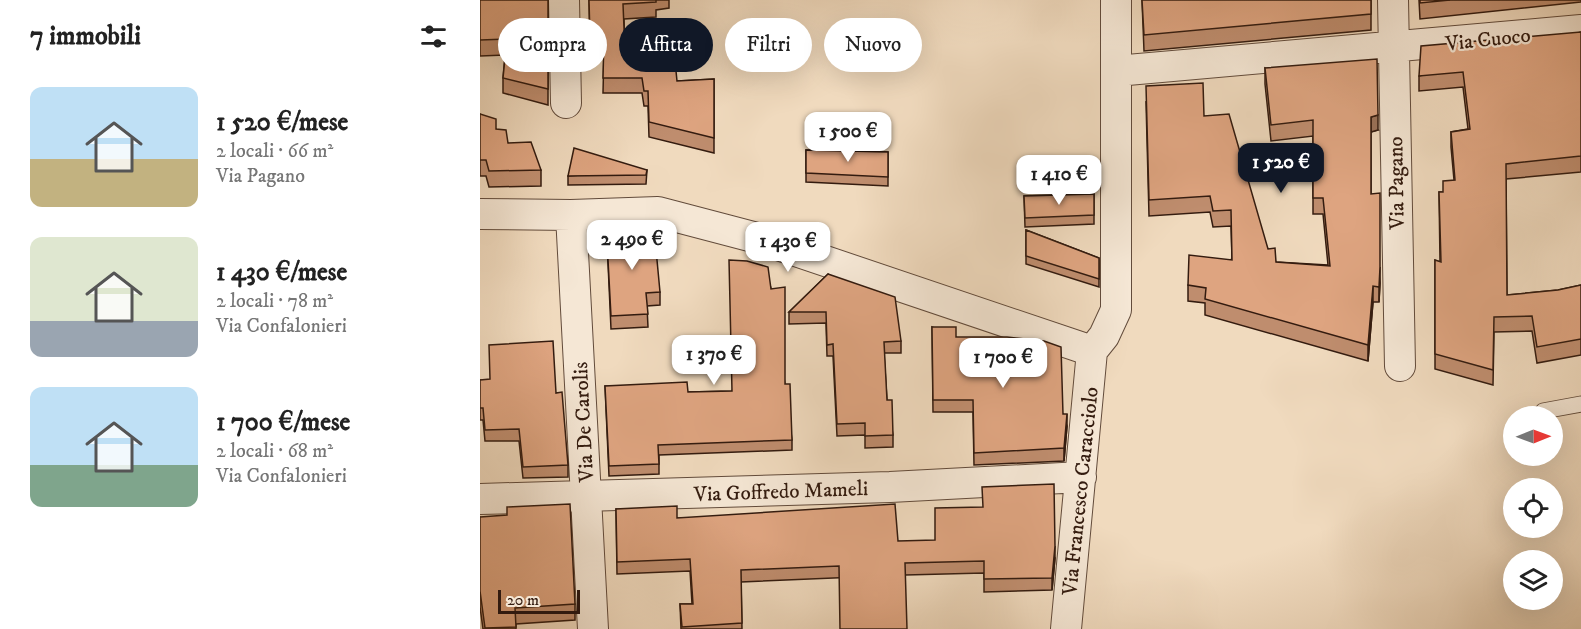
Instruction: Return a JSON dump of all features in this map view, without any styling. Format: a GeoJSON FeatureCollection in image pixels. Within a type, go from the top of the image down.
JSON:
{"type":"FeatureCollection","features":[{"type":"Feature","properties":{"kind":"street"},"geometry":{"type":"LineString","coordinates":[[564,0],[566,103]]}},
{"type":"Feature","properties":{"kind":"street","name":"Via Francesco Caracciolo"},"geometry":{"type":"LineString","coordinates":[[1066,629],[1092,351],[1104,336],[1116,310],[1116,0]]}},
{"type":"Feature","properties":{"kind":"street","name":"Via Pagano"},"geometry":{"type":"LineString","coordinates":[[1393,0],[1400,366]]}},
{"type":"Feature","properties":{"kind":"street","name":"Via Cuoco"},"geometry":{"type":"LineString","coordinates":[[1116,71],[1581,30]]}},
{"type":"Feature","properties":{"kind":"street"},"geometry":{"type":"LineString","coordinates":[[480,214],[571,215],[658,212],[757,238],[1092,351]]}},
{"type":"Feature","properties":{"kind":"street","name":"Via De Carolis"},"geometry":{"type":"LineString","coordinates":[[571,215],[588,497],[593,629]]}},
{"type":"Feature","properties":{"kind":"street","name":"Via Goffredo Mameli"},"geometry":{"type":"LineString","coordinates":[[480,499],[890,487],[1081,477]]}},
{"type":"Feature","properties":{"kind":"lane"},"geometry":{"type":"LineString","coordinates":[[1563,407],[1581,404]]}},
{"type":"Feature","properties":{"kind":"building"},"geometry":{"type":"Polygon","coordinates":[[[480,0],[548,0],[548,18],[498,18],[498,39],[480,40],[480,0]]]}},
{"type":"Feature","properties":{"kind":"building"},"geometry":{"type":"Polygon","coordinates":[[[589,0],[656,0],[656,2],[623,4],[624,18],[619,18],[619,72],[676,72],[677,81],[714,79],[714,138],[649,122],[648,91],[644,91],[642,78],[603,78],[603,72],[607,72],[607,18],[589,18],[589,0]]]}},
{"type":"Feature","properties":{"kind":"building"},"geometry":{"type":"Polygon","coordinates":[[[1142,0],[1371,0],[1371,14],[1144,35],[1142,0]]]}},
{"type":"Feature","properties":{"kind":"building"},"geometry":{"type":"Polygon","coordinates":[[[1420,0],[1450,0],[1420,3],[1420,0]]]}},
{"type":"Feature","properties":{"kind":"building"},"geometry":{"type":"Polygon","coordinates":[[[1581,32],[1581,156],[1506,164],[1507,295],[1558,290],[1581,285],[1581,339],[1537,347],[1532,316],[1494,317],[1493,370],[1435,354],[1435,260],[1441,262],[1439,192],[1443,192],[1443,181],[1455,180],[1451,132],[1470,129],[1463,72],[1419,76],[1421,46],[1581,32]]]}},
{"type":"Feature","properties":{"kind":"building"},"geometry":{"type":"Polygon","coordinates":[[[1377,59],[1378,115],[1371,117],[1371,194],[1380,193],[1380,267],[1379,287],[1373,286],[1368,345],[1205,299],[1206,288],[1188,285],[1189,255],[1232,260],[1231,210],[1213,211],[1210,196],[1149,200],[1146,86],[1203,83],[1204,116],[1229,114],[1268,249],[1275,248],[1276,262],[1330,266],[1323,198],[1313,198],[1313,120],[1271,125],[1265,68],[1377,59]]]}},
{"type":"Feature","properties":{"kind":"building"},"geometry":{"type":"Polygon","coordinates":[[[504,72],[548,72],[548,89],[503,78],[504,72]]]}},
{"type":"Feature","properties":{"kind":"building"},"geometry":{"type":"Polygon","coordinates":[[[480,114],[496,119],[496,129],[506,130],[508,143],[531,142],[541,170],[489,171],[486,160],[480,160],[480,114]]]}},
{"type":"Feature","properties":{"kind":"building"},"geometry":{"type":"Polygon","coordinates":[[[574,148],[647,170],[646,175],[568,176],[574,148]]]}},
{"type":"Feature","properties":{"kind":"building"},"geometry":{"type":"Polygon","coordinates":[[[806,150],[888,152],[888,177],[806,173],[806,150]]]}},
{"type":"Feature","properties":{"kind":"building"},"geometry":{"type":"Polygon","coordinates":[[[1094,194],[1094,215],[1025,218],[1024,196],[1094,194]]]}},
{"type":"Feature","properties":{"kind":"building"},"geometry":{"type":"Polygon","coordinates":[[[654,228],[660,292],[646,293],[648,314],[611,316],[607,241],[611,234],[654,228]]]}},
{"type":"Feature","properties":{"kind":"building"},"geometry":{"type":"Polygon","coordinates":[[[1026,230],[1099,258],[1099,279],[1026,256],[1026,230]]]}},
{"type":"Feature","properties":{"kind":"building"},"geometry":{"type":"Polygon","coordinates":[[[729,260],[747,261],[768,267],[771,289],[785,287],[785,384],[790,384],[792,440],[658,445],[659,464],[609,466],[605,386],[687,382],[688,392],[732,391],[729,260]]]}},
{"type":"Feature","properties":{"kind":"building"},"geometry":{"type":"Polygon","coordinates":[[[828,274],[895,297],[901,341],[884,342],[887,400],[892,400],[893,435],[865,436],[865,423],[837,424],[833,344],[827,345],[826,312],[789,312],[828,274]]]}},
{"type":"Feature","properties":{"kind":"building"},"geometry":{"type":"Polygon","coordinates":[[[932,327],[956,327],[956,337],[1007,337],[1044,341],[1061,347],[1063,414],[1067,414],[1064,448],[974,453],[973,400],[933,400],[932,327]]]}},
{"type":"Feature","properties":{"kind":"building"},"geometry":{"type":"Polygon","coordinates":[[[553,341],[556,393],[562,392],[568,465],[523,467],[519,429],[485,430],[483,408],[480,408],[480,380],[490,379],[489,345],[553,341]]]}},
{"type":"Feature","properties":{"kind":"building"},"geometry":{"type":"Polygon","coordinates":[[[1054,484],[1055,546],[1052,578],[984,579],[984,561],[905,563],[907,629],[840,629],[839,566],[741,570],[742,623],[682,627],[680,604],[693,604],[690,559],[617,562],[616,509],[677,506],[677,518],[895,504],[898,541],[935,540],[935,508],[983,507],[982,487],[1054,484]]]}},
{"type":"Feature","properties":{"kind":"building"},"geometry":{"type":"Polygon","coordinates":[[[570,504],[575,604],[515,608],[516,627],[485,628],[480,591],[480,517],[507,515],[507,507],[570,504]]]}}]}
